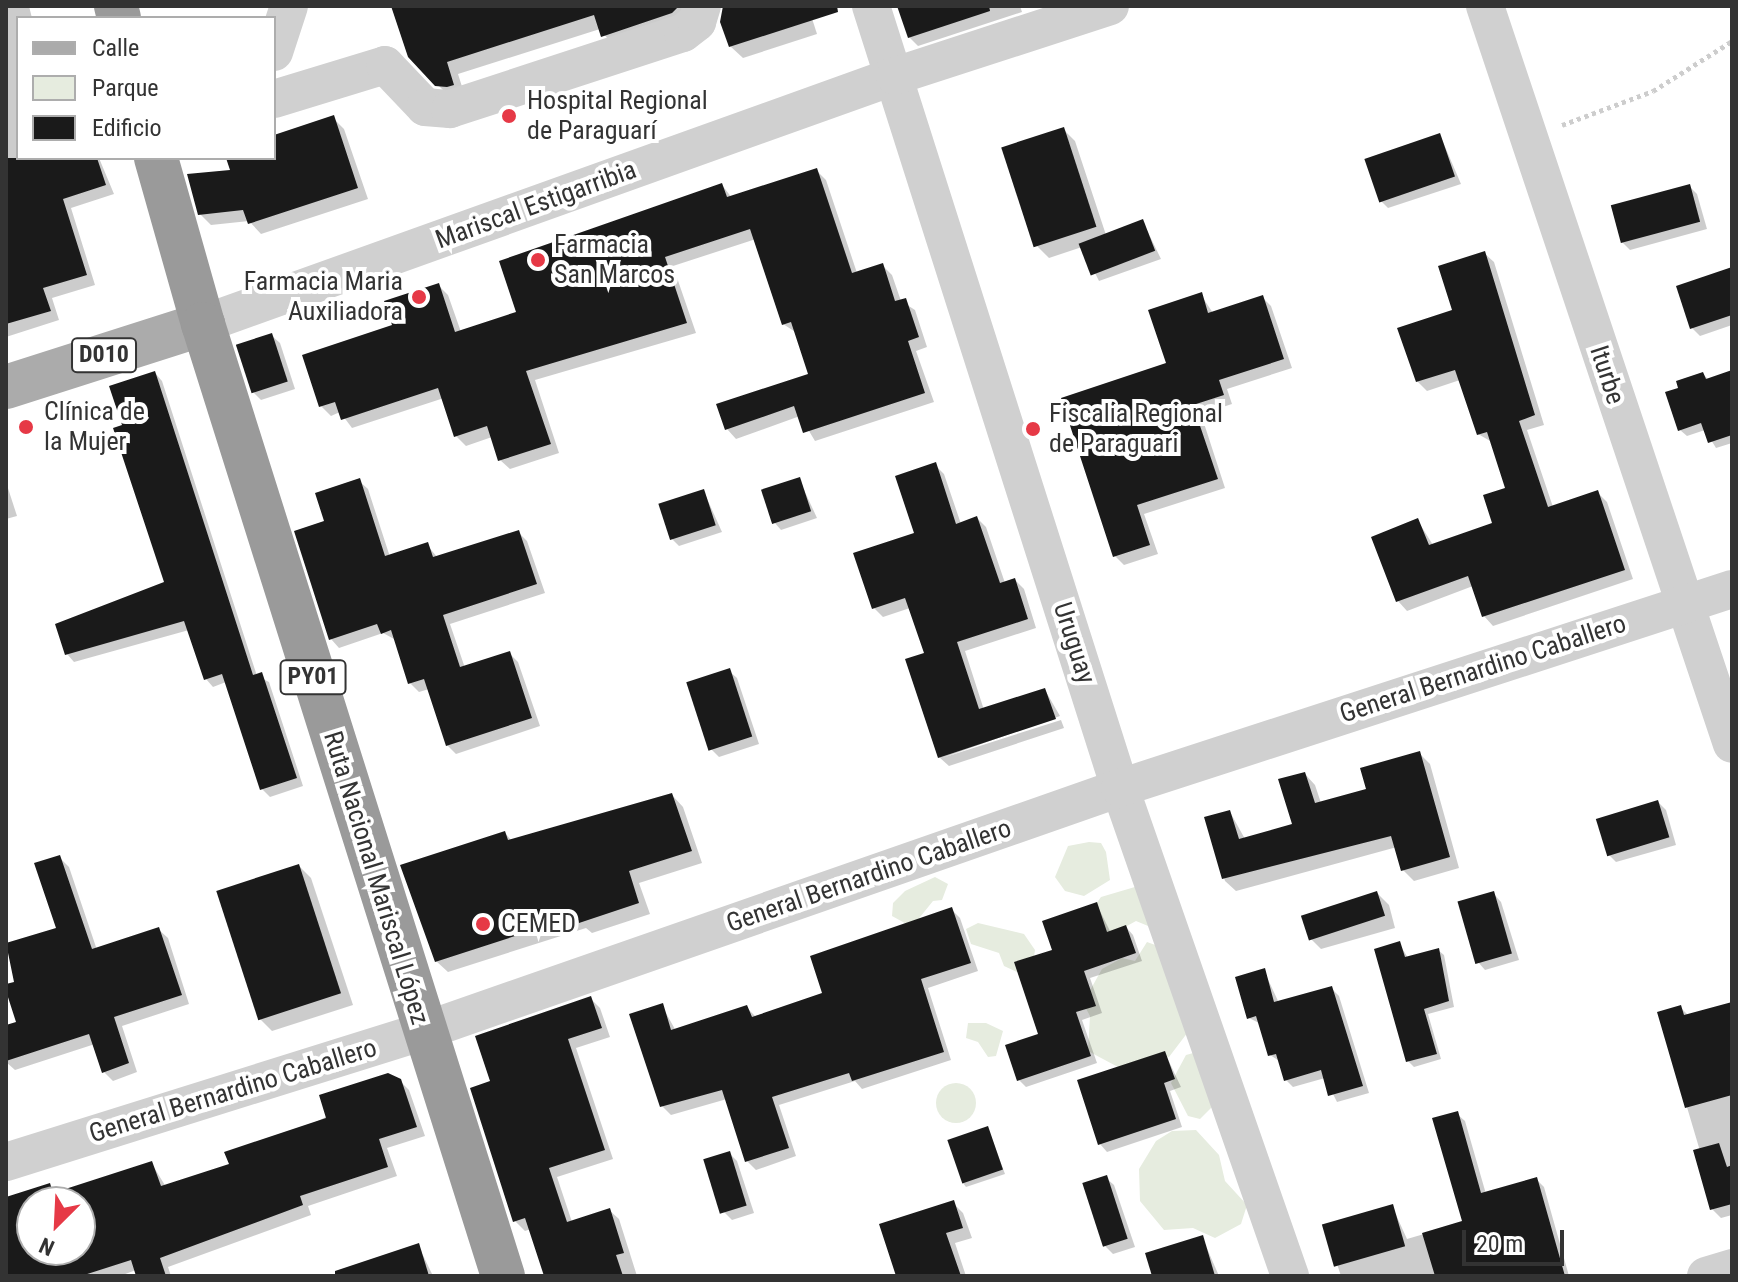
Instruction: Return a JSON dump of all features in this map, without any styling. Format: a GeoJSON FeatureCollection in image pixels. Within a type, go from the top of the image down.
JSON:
{"type":"FeatureCollection","features":[{"type":"Feature","properties":{"kind":"highway","name":"Ruta Nacional Mariscal López"},"geometry":{"type":"LineString","coordinates":[[157,160],[203,324],[503,1276]]}},
{"type":"Feature","properties":{"kind":"main road","name":"Mariscal Estigarribia"},"geometry":{"type":"LineString","coordinates":[[6,387],[203,324]]}},
{"type":"Feature","properties":{"kind":"street"},"geometry":{"type":"LineString","coordinates":[[276,46],[289,6]]}},
{"type":"Feature","properties":{"kind":"street"},"geometry":{"type":"LineString","coordinates":[[276,98],[385,65],[425,107],[450,109],[683,33],[697,22],[702,6]]}},
{"type":"Feature","properties":{"kind":"street","name":"Uruguay"},"geometry":{"type":"LineString","coordinates":[[871,6],[1120,788],[1290,1276]]}},
{"type":"Feature","properties":{"kind":"street","name":"Mariscal Estigarribia"},"geometry":{"type":"LineString","coordinates":[[203,324],[895,76],[1110,6]]}},
{"type":"Feature","properties":{"kind":"street","name":"Iturbe"},"geometry":{"type":"LineString","coordinates":[[1485,6],[1732,744]]}},
{"type":"Feature","properties":{"kind":"street","name":"General Bernardino Caballero"},"geometry":{"type":"LineString","coordinates":[[6,1162],[424,1031],[1120,788],[1732,589]]}},
{"type":"Feature","properties":{"kind":"street"},"geometry":{"type":"LineString","coordinates":[[1706,1276],[1732,1268]]}},
{"type":"Feature","properties":{"kind":"path"},"geometry":{"type":"LineString","coordinates":[[1528,138],[1653,91],[1732,41]]}},
{"type":"Feature","properties":{"kind":"green space"},"geometry":{"type":"Polygon","coordinates":[[[1101,843],[1106,852],[1110,880],[1084,896],[1065,891],[1055,877],[1068,846],[1101,843]]]}},
{"type":"Feature","properties":{"kind":"green space"},"geometry":{"type":"Polygon","coordinates":[[[935,877],[948,884],[942,900],[933,901],[912,927],[892,916],[893,903],[905,891],[935,877]]]}},
{"type":"Feature","properties":{"kind":"green space"},"geometry":{"type":"Polygon","coordinates":[[[1145,884],[1153,928],[1136,921],[1096,943],[1088,915],[1101,897],[1145,884]]]}},
{"type":"Feature","properties":{"kind":"green space"},"geometry":{"type":"Polygon","coordinates":[[[978,923],[1024,934],[1035,950],[1032,969],[1017,972],[1004,966],[999,953],[971,944],[966,929],[978,923]]]}},
{"type":"Feature","properties":{"kind":"green space"},"geometry":{"type":"Polygon","coordinates":[[[1147,942],[1158,946],[1188,1032],[1169,1057],[1118,1067],[1088,1051],[1090,1016],[1083,1003],[1102,969],[1122,958],[1135,961],[1147,942]]]}},
{"type":"Feature","properties":{"kind":"green space"},"geometry":{"type":"Polygon","coordinates":[[[968,1023],[986,1023],[1003,1031],[996,1056],[988,1057],[978,1042],[966,1038],[968,1023]]]}},
{"type":"Feature","properties":{"kind":"green space"},"geometry":{"type":"Polygon","coordinates":[[[1197,1052],[1215,1104],[1200,1119],[1188,1116],[1171,1083],[1186,1055],[1197,1052]]]}},
{"type":"Feature","properties":{"kind":"green space"},"geometry":{"type":"Polygon","coordinates":[[[956,1083],[970,1089],[976,1103],[970,1117],[956,1123],[942,1117],[936,1103],[942,1089],[956,1083]]]}},
{"type":"Feature","properties":{"kind":"green space"},"geometry":{"type":"Polygon","coordinates":[[[1196,1130],[1219,1155],[1225,1181],[1247,1205],[1241,1224],[1215,1238],[1193,1228],[1164,1230],[1140,1201],[1139,1169],[1156,1141],[1172,1131],[1196,1130]]]}},
{"type":"Feature","properties":{"kind":"building"},"geometry":{"type":"Polygon","coordinates":[[[391,6],[679,6],[672,13],[601,37],[594,15],[447,62],[454,85],[447,87],[435,86],[408,57],[391,6]]]}},
{"type":"Feature","properties":{"kind":"building"},"geometry":{"type":"Polygon","coordinates":[[[723,6],[837,6],[838,12],[729,47],[720,22],[723,6]]]}},
{"type":"Feature","properties":{"kind":"building"},"geometry":{"type":"Polygon","coordinates":[[[897,6],[989,6],[990,11],[908,38],[897,6]]]}},
{"type":"Feature","properties":{"kind":"building"},"geometry":{"type":"Polygon","coordinates":[[[334,115],[358,188],[248,224],[243,210],[198,215],[187,174],[230,170],[227,160],[276,160],[276,134],[334,115]]]}},
{"type":"Feature","properties":{"kind":"building"},"geometry":{"type":"Polygon","coordinates":[[[1064,127],[1096,227],[1034,247],[1001,147],[1064,127]]]}},
{"type":"Feature","properties":{"kind":"building"},"geometry":{"type":"Polygon","coordinates":[[[1440,133],[1455,176],[1379,203],[1364,159],[1440,133]]]}},
{"type":"Feature","properties":{"kind":"building"},"geometry":{"type":"Polygon","coordinates":[[[6,158],[98,160],[106,185],[63,199],[87,275],[43,288],[51,311],[6,324],[6,158]]]}},
{"type":"Feature","properties":{"kind":"building"},"geometry":{"type":"Polygon","coordinates":[[[817,168],[852,273],[883,263],[895,301],[906,298],[919,337],[908,341],[925,393],[803,433],[794,406],[725,430],[716,404],[808,374],[791,322],[782,325],[750,229],[665,257],[687,323],[526,371],[551,444],[498,461],[487,426],[454,437],[438,388],[341,420],[335,402],[319,407],[302,355],[392,325],[384,301],[439,283],[455,332],[516,312],[499,261],[722,183],[727,197],[817,168]]]}},
{"type":"Feature","properties":{"kind":"building"},"geometry":{"type":"Polygon","coordinates":[[[1690,184],[1700,222],[1621,243],[1611,205],[1690,184]]]}},
{"type":"Feature","properties":{"kind":"building"},"geometry":{"type":"Polygon","coordinates":[[[1143,219],[1155,251],[1091,275],[1079,244],[1143,219]]]}},
{"type":"Feature","properties":{"kind":"building"},"geometry":{"type":"Polygon","coordinates":[[[1485,251],[1535,415],[1519,421],[1548,507],[1598,490],[1625,570],[1482,617],[1468,576],[1396,602],[1371,537],[1418,518],[1429,545],[1492,523],[1483,495],[1505,488],[1487,432],[1477,435],[1455,370],[1416,382],[1397,328],[1452,310],[1438,266],[1485,251]]]}},
{"type":"Feature","properties":{"kind":"building"},"geometry":{"type":"Polygon","coordinates":[[[1732,267],[1732,315],[1690,329],[1676,286],[1732,267]]]}},
{"type":"Feature","properties":{"kind":"building"},"geometry":{"type":"Polygon","coordinates":[[[1202,292],[1208,313],[1263,295],[1284,359],[1219,380],[1224,395],[1193,405],[1218,479],[1137,505],[1150,545],[1113,557],[1061,398],[1166,363],[1148,310],[1202,292]]]}},
{"type":"Feature","properties":{"kind":"building"},"geometry":{"type":"Polygon","coordinates":[[[272,333],[288,382],[252,393],[236,345],[272,333]]]}},
{"type":"Feature","properties":{"kind":"building"},"geometry":{"type":"Polygon","coordinates":[[[1732,370],[1732,435],[1708,443],[1701,423],[1678,431],[1665,392],[1678,388],[1676,381],[1703,372],[1706,379],[1732,370]]]}},
{"type":"Feature","properties":{"kind":"building"},"geometry":{"type":"Polygon","coordinates":[[[155,371],[253,675],[262,672],[297,778],[260,790],[222,674],[204,680],[184,621],[65,655],[55,624],[164,582],[113,428],[122,425],[109,386],[155,371]]]}},
{"type":"Feature","properties":{"kind":"building"},"geometry":{"type":"Polygon","coordinates":[[[936,462],[956,524],[977,516],[1000,583],[1015,578],[1028,619],[957,642],[979,709],[1045,688],[1056,719],[938,758],[905,659],[924,653],[905,598],[872,609],[853,553],[914,533],[895,476],[936,462]]]}},
{"type":"Feature","properties":{"kind":"building"},"geometry":{"type":"Polygon","coordinates":[[[800,477],[811,511],[772,524],[761,490],[800,477]]]}},
{"type":"Feature","properties":{"kind":"building"},"geometry":{"type":"Polygon","coordinates":[[[360,478],[385,556],[428,542],[433,557],[519,530],[537,584],[443,615],[460,667],[510,651],[532,718],[446,746],[424,679],[408,684],[391,630],[381,634],[377,624],[329,640],[294,531],[324,521],[315,493],[360,478]]]}},
{"type":"Feature","properties":{"kind":"building"},"geometry":{"type":"Polygon","coordinates":[[[704,489],[716,525],[670,540],[658,504],[704,489]]]}},
{"type":"Feature","properties":{"kind":"building"},"geometry":{"type":"Polygon","coordinates":[[[730,668],[752,736],[709,751],[686,682],[730,668]]]}},
{"type":"Feature","properties":{"kind":"building"},"geometry":{"type":"Polygon","coordinates":[[[1420,751],[1450,857],[1401,871],[1391,836],[1222,879],[1204,817],[1230,810],[1239,839],[1292,824],[1278,779],[1305,772],[1315,803],[1366,789],[1360,768],[1420,751]]]}},
{"type":"Feature","properties":{"kind":"building"},"geometry":{"type":"Polygon","coordinates":[[[672,793],[692,851],[629,871],[639,903],[579,923],[577,916],[435,962],[400,865],[505,831],[508,840],[672,793]]]}},
{"type":"Feature","properties":{"kind":"building"},"geometry":{"type":"Polygon","coordinates":[[[1658,800],[1669,837],[1607,856],[1596,819],[1658,800]]]}},
{"type":"Feature","properties":{"kind":"building"},"geometry":{"type":"Polygon","coordinates":[[[60,855],[92,949],[159,927],[182,995],[114,1017],[129,1063],[102,1073],[89,1034],[6,1061],[6,1025],[16,1022],[6,991],[6,984],[14,982],[6,943],[56,928],[34,863],[60,855]]]}},
{"type":"Feature","properties":{"kind":"building"},"geometry":{"type":"Polygon","coordinates":[[[299,864],[341,993],[258,1020],[216,891],[299,864]]]}},
{"type":"Feature","properties":{"kind":"building"},"geometry":{"type":"Polygon","coordinates":[[[1377,891],[1385,916],[1309,940],[1301,916],[1377,891]]]}},
{"type":"Feature","properties":{"kind":"building"},"geometry":{"type":"Polygon","coordinates":[[[1494,891],[1512,953],[1475,964],[1457,901],[1494,891]]]}},
{"type":"Feature","properties":{"kind":"building"},"geometry":{"type":"Polygon","coordinates":[[[1097,902],[1107,932],[1126,925],[1136,953],[1084,971],[1096,1006],[1076,1012],[1091,1056],[1017,1081],[1005,1045],[1038,1034],[1014,962],[1052,950],[1042,921],[1097,902]]]}},
{"type":"Feature","properties":{"kind":"building"},"geometry":{"type":"Polygon","coordinates":[[[952,907],[971,963],[921,979],[944,1052],[852,1081],[849,1073],[772,1097],[789,1148],[745,1162],[722,1090],[660,1107],[629,1014],[663,1003],[671,1030],[747,1005],[752,1017],[822,993],[810,956],[952,907]]]}},
{"type":"Feature","properties":{"kind":"building"},"geometry":{"type":"Polygon","coordinates":[[[1400,941],[1405,957],[1439,948],[1449,1001],[1424,1009],[1437,1054],[1406,1062],[1374,949],[1400,941]]]}},
{"type":"Feature","properties":{"kind":"building"},"geometry":{"type":"Polygon","coordinates":[[[1265,968],[1274,1002],[1332,986],[1363,1086],[1328,1096],[1321,1070],[1284,1081],[1276,1054],[1268,1056],[1256,1016],[1247,1019],[1235,977],[1265,968]]]}},
{"type":"Feature","properties":{"kind":"building"},"geometry":{"type":"Polygon","coordinates":[[[591,996],[602,1028],[568,1039],[605,1150],[549,1168],[567,1222],[610,1208],[624,1253],[616,1255],[623,1276],[544,1276],[525,1218],[513,1222],[470,1088],[490,1081],[475,1036],[591,996]]]}},
{"type":"Feature","properties":{"kind":"building"},"geometry":{"type":"Polygon","coordinates":[[[1732,1002],[1732,1095],[1685,1108],[1657,1012],[1681,1005],[1684,1015],[1732,1002]]]}},
{"type":"Feature","properties":{"kind":"building"},"geometry":{"type":"Polygon","coordinates":[[[1165,1051],[1175,1079],[1164,1083],[1176,1119],[1098,1145],[1077,1080],[1165,1051]]]}},
{"type":"Feature","properties":{"kind":"building"},"geometry":{"type":"Polygon","coordinates":[[[388,1073],[401,1079],[417,1127],[379,1139],[388,1167],[300,1196],[303,1205],[160,1258],[166,1276],[136,1276],[131,1260],[81,1276],[6,1276],[6,1197],[16,1194],[16,1266],[96,1266],[96,1186],[75,1186],[152,1161],[161,1186],[229,1164],[224,1152],[326,1118],[319,1095],[388,1073]]]}},
{"type":"Feature","properties":{"kind":"building"},"geometry":{"type":"Polygon","coordinates":[[[1458,1111],[1481,1193],[1537,1177],[1565,1276],[1435,1276],[1422,1233],[1462,1221],[1432,1118],[1458,1111]]]}},
{"type":"Feature","properties":{"kind":"building"},"geometry":{"type":"Polygon","coordinates":[[[988,1126],[1003,1169],[962,1183],[947,1140],[988,1126]]]}},
{"type":"Feature","properties":{"kind":"building"},"geometry":{"type":"Polygon","coordinates":[[[1719,1143],[1727,1167],[1732,1165],[1732,1204],[1710,1210],[1693,1150],[1719,1143]]]}},
{"type":"Feature","properties":{"kind":"building"},"geometry":{"type":"Polygon","coordinates":[[[730,1151],[747,1206],[720,1214],[703,1159],[730,1151]]]}},
{"type":"Feature","properties":{"kind":"building"},"geometry":{"type":"Polygon","coordinates":[[[1107,1175],[1128,1239],[1103,1247],[1082,1183],[1107,1175]]]}},
{"type":"Feature","properties":{"kind":"building"},"geometry":{"type":"Polygon","coordinates":[[[954,1200],[963,1228],[946,1233],[961,1276],[896,1276],[879,1224],[954,1200]]]}},
{"type":"Feature","properties":{"kind":"building"},"geometry":{"type":"Polygon","coordinates":[[[1393,1204],[1405,1246],[1334,1267],[1322,1224],[1393,1204]]]}},
{"type":"Feature","properties":{"kind":"building"},"geometry":{"type":"Polygon","coordinates":[[[1203,1235],[1215,1276],[1152,1276],[1145,1253],[1203,1235]]]}},
{"type":"Feature","properties":{"kind":"building"},"geometry":{"type":"Polygon","coordinates":[[[419,1243],[429,1276],[335,1276],[335,1271],[419,1243]]]}},
{"type":"Feature","properties":{"kind":"place","name":"Hospital Regional de Paraguarí"},"geometry":{"type":"Point","coordinates":[509,116]}},
{"type":"Feature","properties":{"kind":"place","name":"Farmacia San Marcos"},"geometry":{"type":"Point","coordinates":[538,260]}},
{"type":"Feature","properties":{"kind":"place","name":"Farmacia Maria Auxiliadora"},"geometry":{"type":"Point","coordinates":[419,297]}},
{"type":"Feature","properties":{"kind":"place","name":"Clínica de la Mujer"},"geometry":{"type":"Point","coordinates":[26,427]}},
{"type":"Feature","properties":{"kind":"place","name":"Fiscalia Regional de Paraguari"},"geometry":{"type":"Point","coordinates":[1033,429]}},
{"type":"Feature","properties":{"kind":"place","name":"CEMED"},"geometry":{"type":"Point","coordinates":[483,924]}}]}
